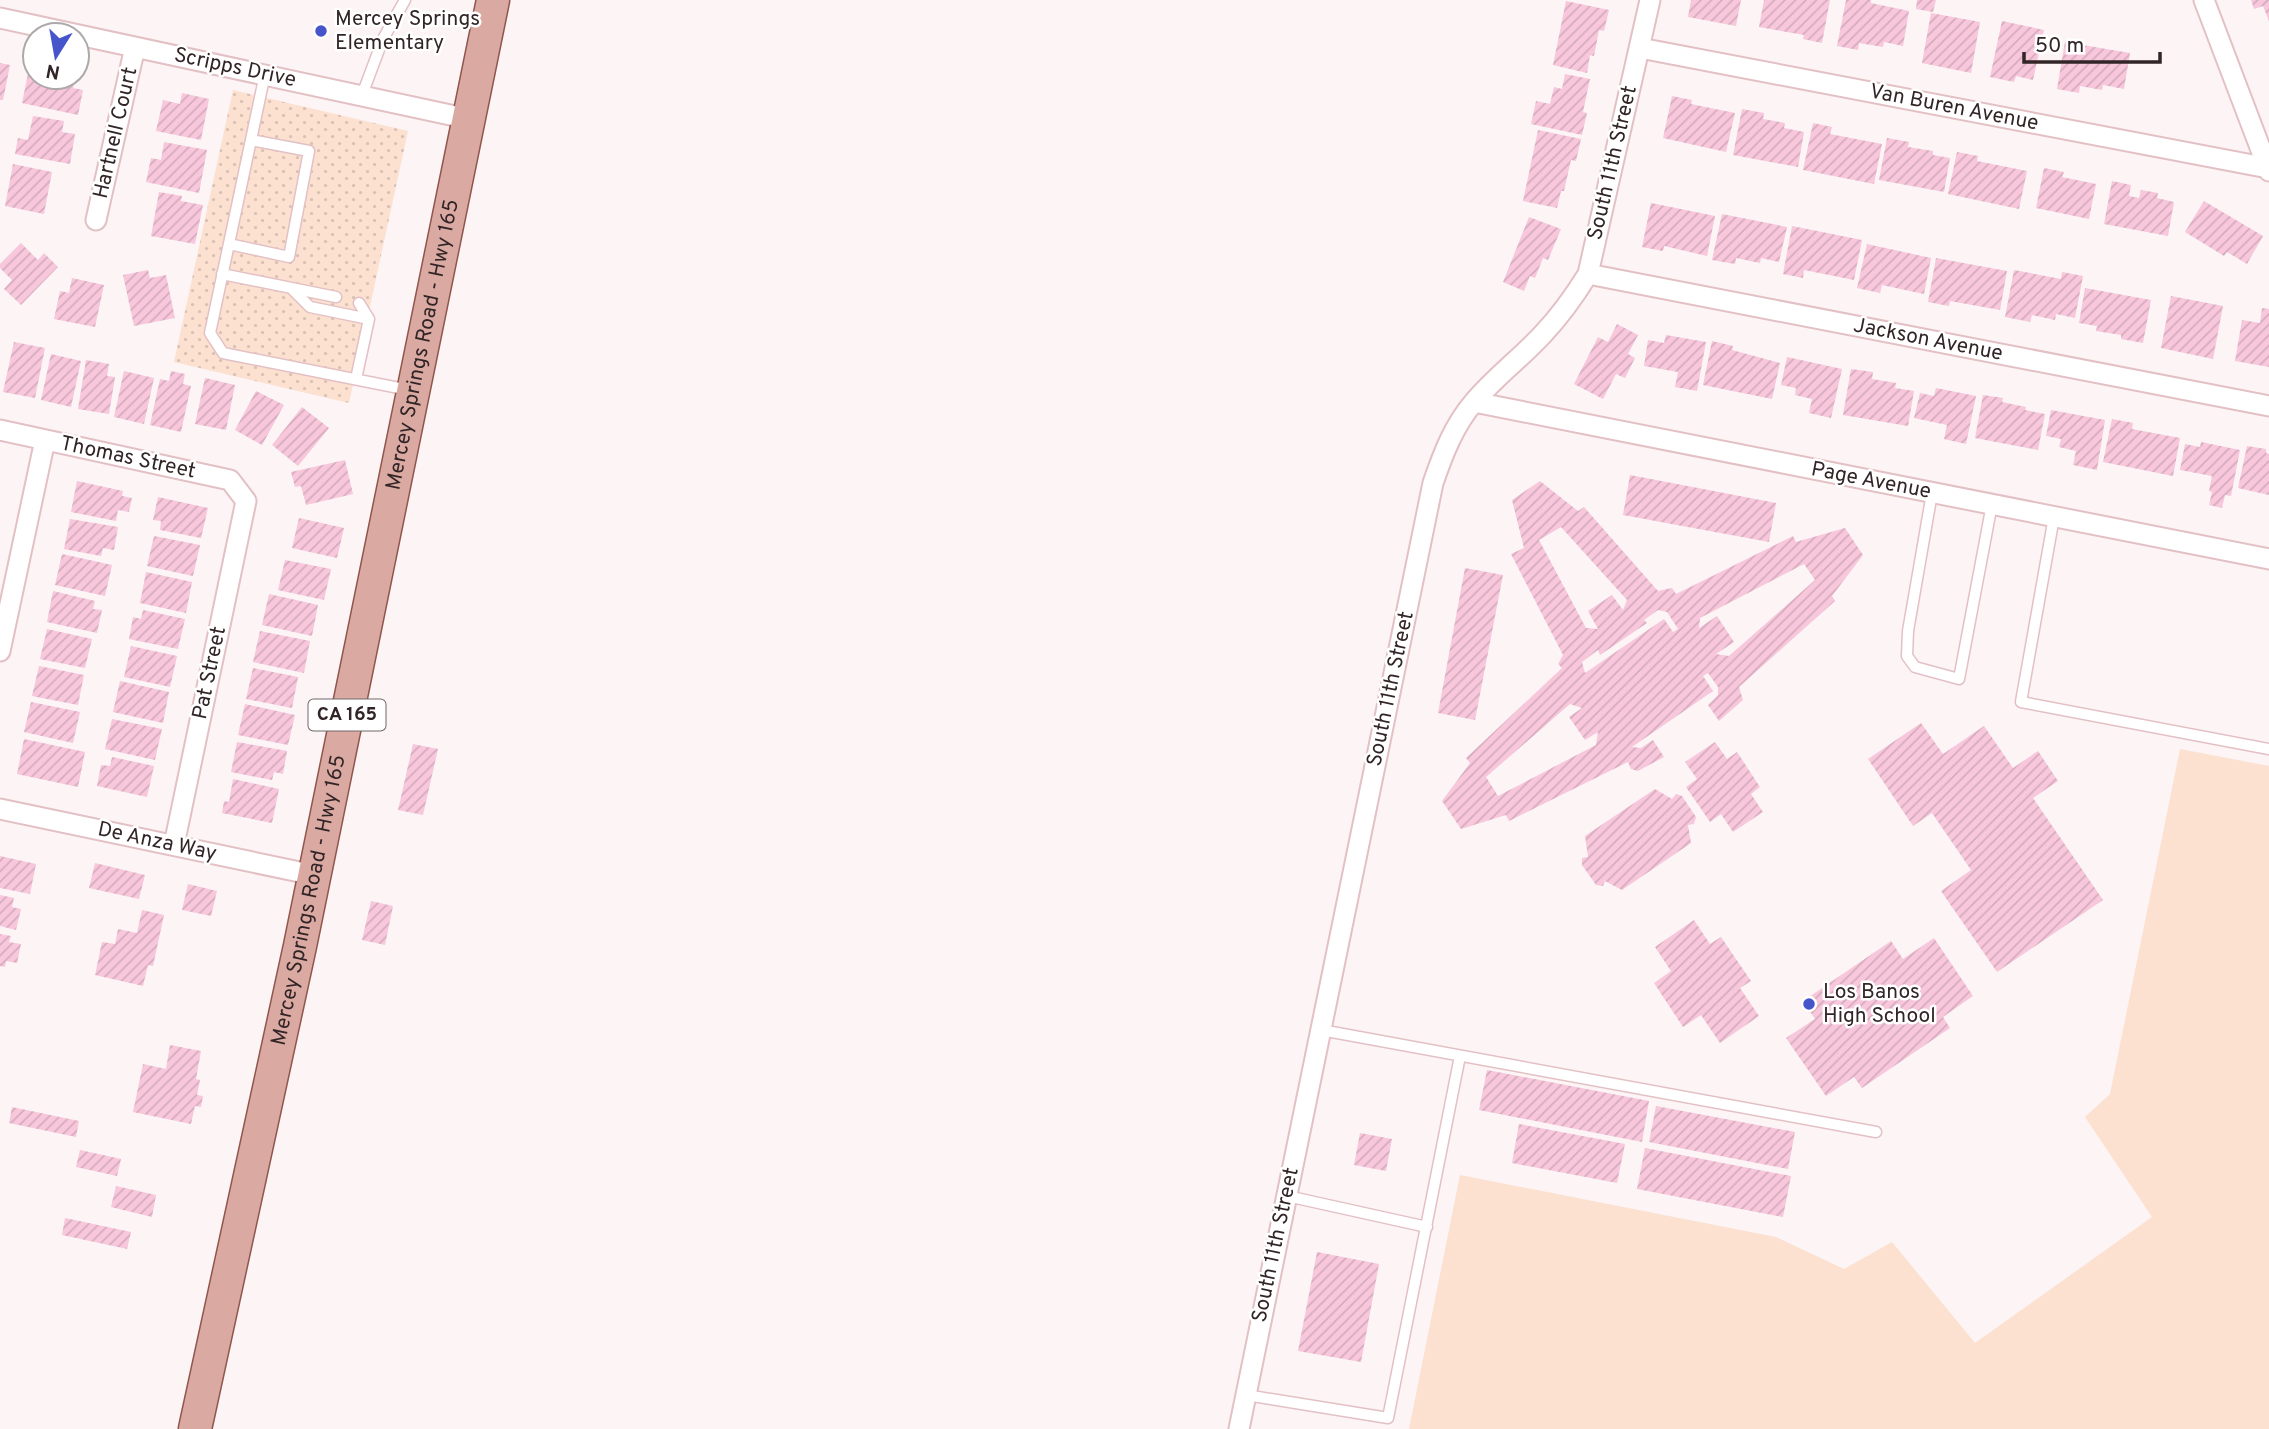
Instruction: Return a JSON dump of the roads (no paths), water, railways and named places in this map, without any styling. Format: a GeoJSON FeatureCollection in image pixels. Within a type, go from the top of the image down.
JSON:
{"type":"FeatureCollection","features":[{"type":"Feature","properties":{"kind":"main road","name":"Mercey Springs Road - Hwy 165"},"geometry":{"type":"LineString","coordinates":[[195,1429],[314,875],[493,0]]}},
{"type":"Feature","properties":{"kind":"street","name":"South 11th Street"},"geometry":{"type":"LineString","coordinates":[[1239,1429],[1433,483],[1444,450],[1474,402],[1543,334],[1572,300],[1588,274],[1650,0]]}},
{"type":"Feature","properties":{"kind":"street"},"geometry":{"type":"LineString","coordinates":[[2204,0],[2268,170]]}},
{"type":"Feature","properties":{"kind":"street","name":"Scripps Drive"},"geometry":{"type":"LineString","coordinates":[[0,18],[469,119]]}},
{"type":"Feature","properties":{"kind":"street","name":"Hartnell Court"},"geometry":{"type":"LineString","coordinates":[[96,220],[135,47]]}},
{"type":"Feature","properties":{"kind":"street","name":"Van Buren Avenue"},"geometry":{"type":"LineString","coordinates":[[1640,48],[2268,170]]}},
{"type":"Feature","properties":{"kind":"street","name":"Jackson Avenue"},"geometry":{"type":"LineString","coordinates":[[1588,274],[2269,406]]}},
{"type":"Feature","properties":{"kind":"street","name":"Page Avenue"},"geometry":{"type":"LineString","coordinates":[[1474,402],[2269,559]]}},
{"type":"Feature","properties":{"kind":"street","name":"Thomas Street"},"geometry":{"type":"LineString","coordinates":[[0,430],[230,480],[247,501]]}},
{"type":"Feature","properties":{"kind":"street"},"geometry":{"type":"LineString","coordinates":[[0,651],[45,440]]}},
{"type":"Feature","properties":{"kind":"street","name":"Pat Street"},"geometry":{"type":"LineString","coordinates":[[174,845],[247,501]]}},
{"type":"Feature","properties":{"kind":"street","name":"De Anza Way"},"geometry":{"type":"LineString","coordinates":[[0,809],[314,875]]}},
{"type":"Feature","properties":{"kind":"lane"},"geometry":{"type":"LineString","coordinates":[[362,95],[383,39],[405,0]]}},
{"type":"Feature","properties":{"kind":"lane"},"geometry":{"type":"LineString","coordinates":[[265,74],[210,333],[223,353],[413,391]]}},
{"type":"Feature","properties":{"kind":"lane"},"geometry":{"type":"LineString","coordinates":[[229,244],[289,257],[309,151],[251,140]]}},
{"type":"Feature","properties":{"kind":"lane"},"geometry":{"type":"LineString","coordinates":[[222,274],[336,297]]}},
{"type":"Feature","properties":{"kind":"lane"},"geometry":{"type":"LineString","coordinates":[[291,287],[310,307],[369,319]]}},
{"type":"Feature","properties":{"kind":"lane"},"geometry":{"type":"LineString","coordinates":[[356,379],[369,319],[359,303]]}},
{"type":"Feature","properties":{"kind":"lane"},"geometry":{"type":"LineString","coordinates":[[1932,493],[1908,631],[1907,656],[1915,667],[1959,679],[1992,504]]}},
{"type":"Feature","properties":{"kind":"lane"},"geometry":{"type":"LineString","coordinates":[[2054,517],[2021,702],[2269,749]]}},
{"type":"Feature","properties":{"kind":"lane"},"geometry":{"type":"LineString","coordinates":[[1321,1030],[1876,1132]]}},
{"type":"Feature","properties":{"kind":"lane"},"geometry":{"type":"LineString","coordinates":[[1245,1395],[1388,1419],[1460,1056]]}},
{"type":"Feature","properties":{"kind":"lane"},"geometry":{"type":"LineString","coordinates":[[1287,1196],[1427,1227]]}},
{"type":"Feature","properties":{"kind":"place","name":"Mercey Springs Elementary"},"geometry":{"type":"Point","coordinates":[321,31]}},
{"type":"Feature","properties":{"kind":"place","name":"Los Banos High School"},"geometry":{"type":"Point","coordinates":[1809,1004]}}]}
